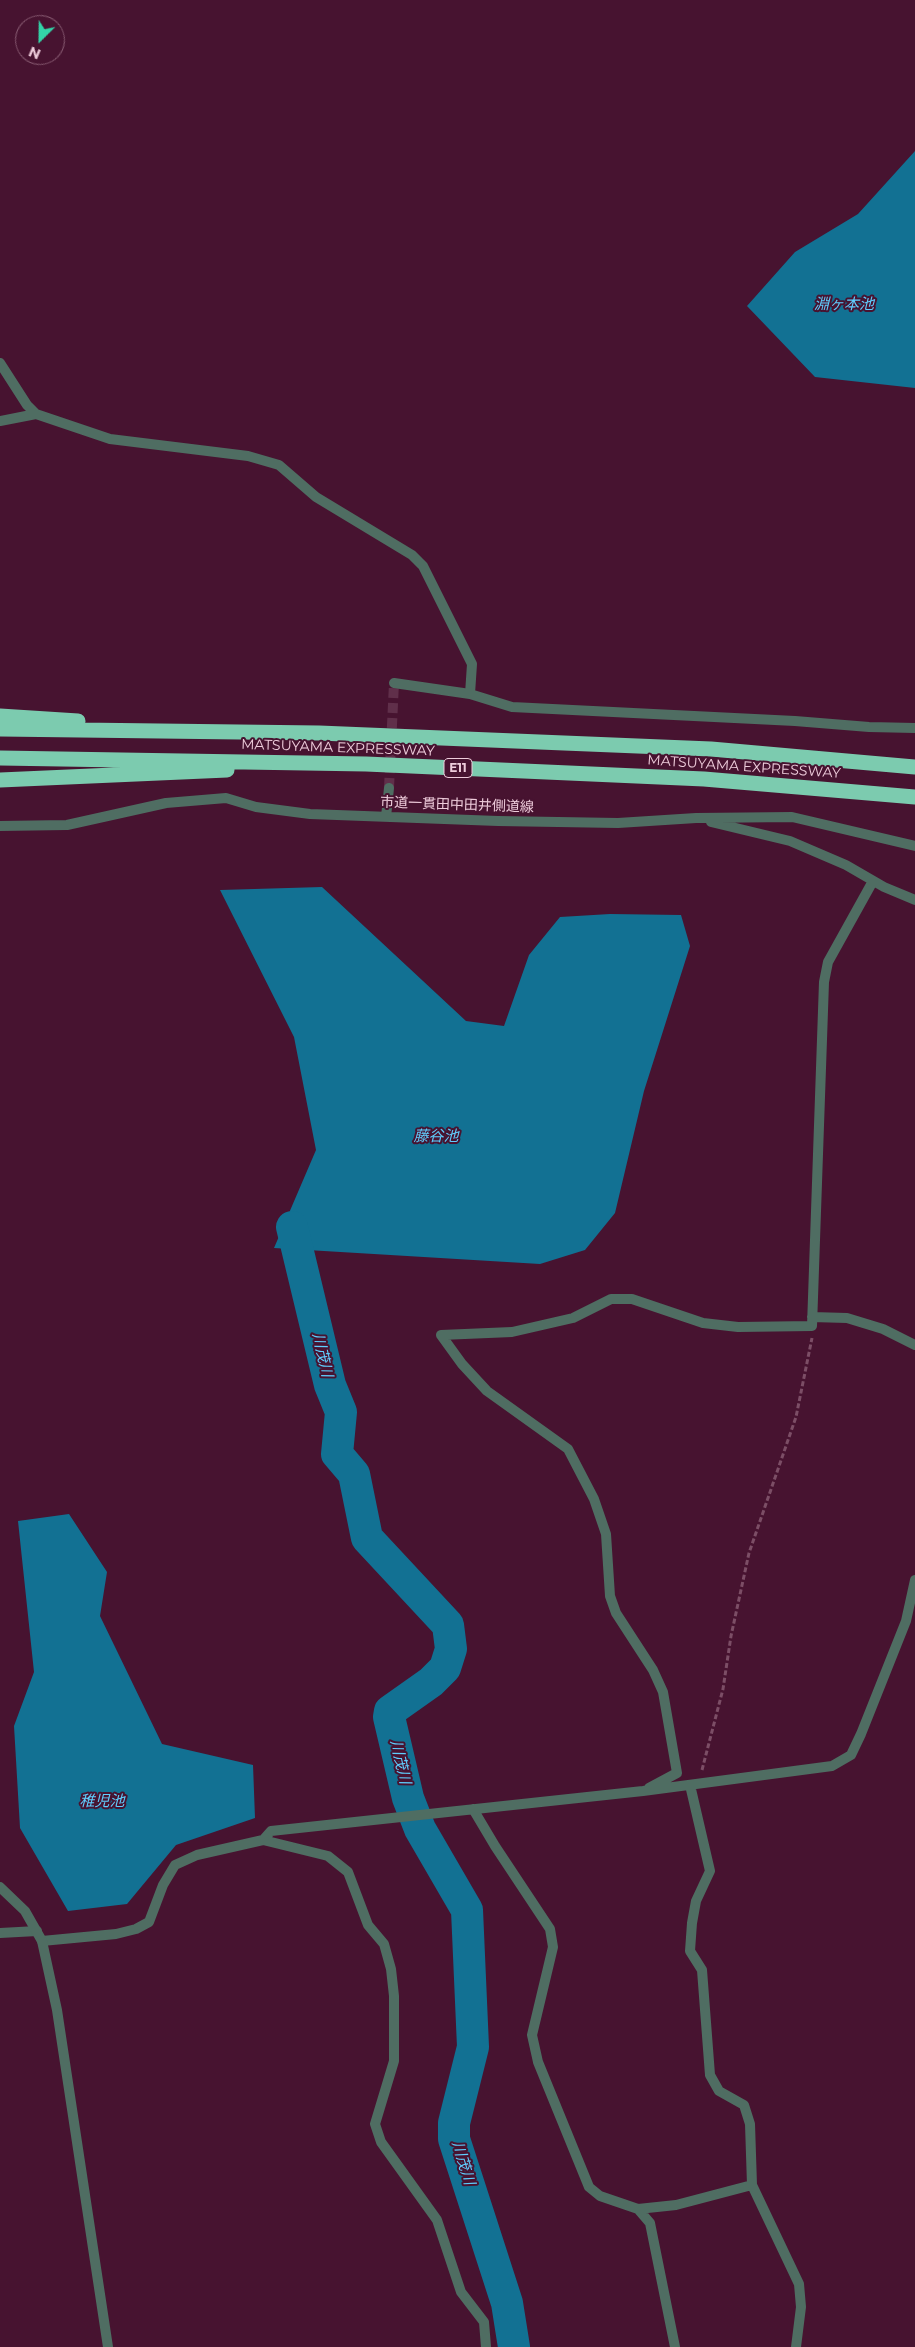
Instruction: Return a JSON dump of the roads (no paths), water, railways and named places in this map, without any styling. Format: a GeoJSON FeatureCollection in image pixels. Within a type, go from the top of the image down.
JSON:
{"type":"FeatureCollection","features":[{"type":"Feature","properties":{"kind":"highway"},"geometry":{"type":"LineString","coordinates":[[0,716],[319,733]]}},
{"type":"Feature","properties":{"kind":"highway","name":"MATSUYAMA EXPRESSWAY"},"geometry":{"type":"LineString","coordinates":[[0,729],[319,733],[711,749],[915,767]]}},
{"type":"Feature","properties":{"kind":"highway","name":"MATSUYAMA EXPRESSWAY"},"geometry":{"type":"LineString","coordinates":[[0,758],[366,764],[704,779],[915,797]]}},
{"type":"Feature","properties":{"kind":"highway"},"geometry":{"type":"LineString","coordinates":[[0,780],[366,764]]}},
{"type":"Feature","properties":{"kind":"street"},"geometry":{"type":"LineString","coordinates":[[0,363],[26,405],[36,414],[110,439],[248,456],[279,465],[316,497],[412,555],[424,566],[472,664],[470,694]]}},
{"type":"Feature","properties":{"kind":"street"},"geometry":{"type":"LineString","coordinates":[[0,422],[36,414]]}},
{"type":"Feature","properties":{"kind":"street"},"geometry":{"type":"LineString","coordinates":[[394,683],[470,694],[512,707],[915,728]]}},
{"type":"Feature","properties":{"kind":"street"},"geometry":{"type":"LineString","coordinates":[[386,817],[389,788]]}},
{"type":"Feature","properties":{"kind":"street","name":"市道一貫田中田井側道線"},"geometry":{"type":"LineString","coordinates":[[0,826],[67,825],[166,803],[226,798],[256,807],[310,814],[386,817],[618,823],[696,818],[792,817],[915,846]]}},
{"type":"Feature","properties":{"kind":"street"},"geometry":{"type":"LineString","coordinates":[[696,818],[790,840],[846,865],[873,881],[915,900]]}},
{"type":"Feature","properties":{"kind":"street"},"geometry":{"type":"LineString","coordinates":[[812,1321],[824,982],[828,962],[873,881]]}},
{"type":"Feature","properties":{"kind":"street"},"geometry":{"type":"LineString","coordinates":[[644,1791],[677,1773],[663,1692],[653,1670],[616,1613],[610,1596],[606,1534],[594,1499],[568,1449],[487,1391],[462,1364],[441,1335],[512,1332],[573,1318],[611,1298],[632,1299],[703,1323],[738,1327],[847,1318],[883,1329],[915,1345]]}},
{"type":"Feature","properties":{"kind":"street"},"geometry":{"type":"LineString","coordinates":[[263,1840],[271,1830],[644,1791],[832,1766],[851,1755],[861,1734],[910,1620],[915,1580]]}},
{"type":"Feature","properties":{"kind":"street"},"geometry":{"type":"LineString","coordinates":[[690,1785],[710,1871],[696,1901],[690,1951],[702,1970],[710,2075],[719,2091],[744,2105],[750,2124],[752,2185],[799,2284],[801,2307],[796,2347]]}},
{"type":"Feature","properties":{"kind":"street"},"geometry":{"type":"LineString","coordinates":[[474,1809],[495,1846],[550,1929],[553,1947],[532,2035],[538,2062],[589,2187],[600,2196],[638,2209],[676,2206],[752,2185]]}},
{"type":"Feature","properties":{"kind":"street"},"geometry":{"type":"LineString","coordinates":[[42,1941],[116,1934],[136,1930],[149,1922],[163,1885],[175,1865],[197,1855],[263,1840],[328,1856],[348,1872],[368,1925],[384,1944],[391,1970],[394,1996],[394,2061],[375,2124],[381,2142],[437,2220],[461,2292],[484,2322],[486,2347]]}},
{"type":"Feature","properties":{"kind":"street"},"geometry":{"type":"LineString","coordinates":[[0,1887],[26,1911],[42,1941],[58,2019],[108,2347]]}},
{"type":"Feature","properties":{"kind":"street"},"geometry":{"type":"LineString","coordinates":[[0,1933],[38,1931]]}},
{"type":"Feature","properties":{"kind":"street"},"geometry":{"type":"LineString","coordinates":[[638,2209],[650,2223],[675,2347]]}},
{"type":"Feature","properties":{"kind":"water","name":"淵ヶ本池"},"geometry":{"type":"Polygon","coordinates":[[[915,151],[915,388],[815,377],[747,306],[795,252],[858,214],[915,151]]]}},
{"type":"Feature","properties":{"kind":"water","name":"藤谷池"},"geometry":{"type":"Polygon","coordinates":[[[322,887],[466,1021],[504,1026],[529,955],[560,917],[610,914],[681,915],[690,946],[644,1091],[615,1213],[585,1250],[540,1264],[274,1248],[316,1150],[294,1037],[220,890],[322,887]]]}},
{"type":"Feature","properties":{"kind":"water","name":"稚児池"},"geometry":{"type":"Polygon","coordinates":[[[69,1514],[107,1572],[100,1616],[162,1744],[253,1765],[255,1818],[176,1845],[127,1904],[68,1911],[20,1828],[14,1726],[34,1672],[18,1521],[69,1514]]]}},
{"type":"Feature","properties":{"kind":"waterway","name":"川茂川"},"geometry":{"type":"LineString","coordinates":[[292,1227],[330,1385],[341,1412],[337,1454],[354,1474],[367,1538],[448,1625],[451,1649],[445,1668],[431,1682],[390,1711],[389,1717],[408,1798],[420,1829],[467,1910],[473,2047],[454,2123],[454,2139],[507,2303],[514,2347]]}},
{"type":"Feature","properties":{"kind":"tunnel"},"geometry":{"type":"LineString","coordinates":[[389,788],[394,683]]}}]}
